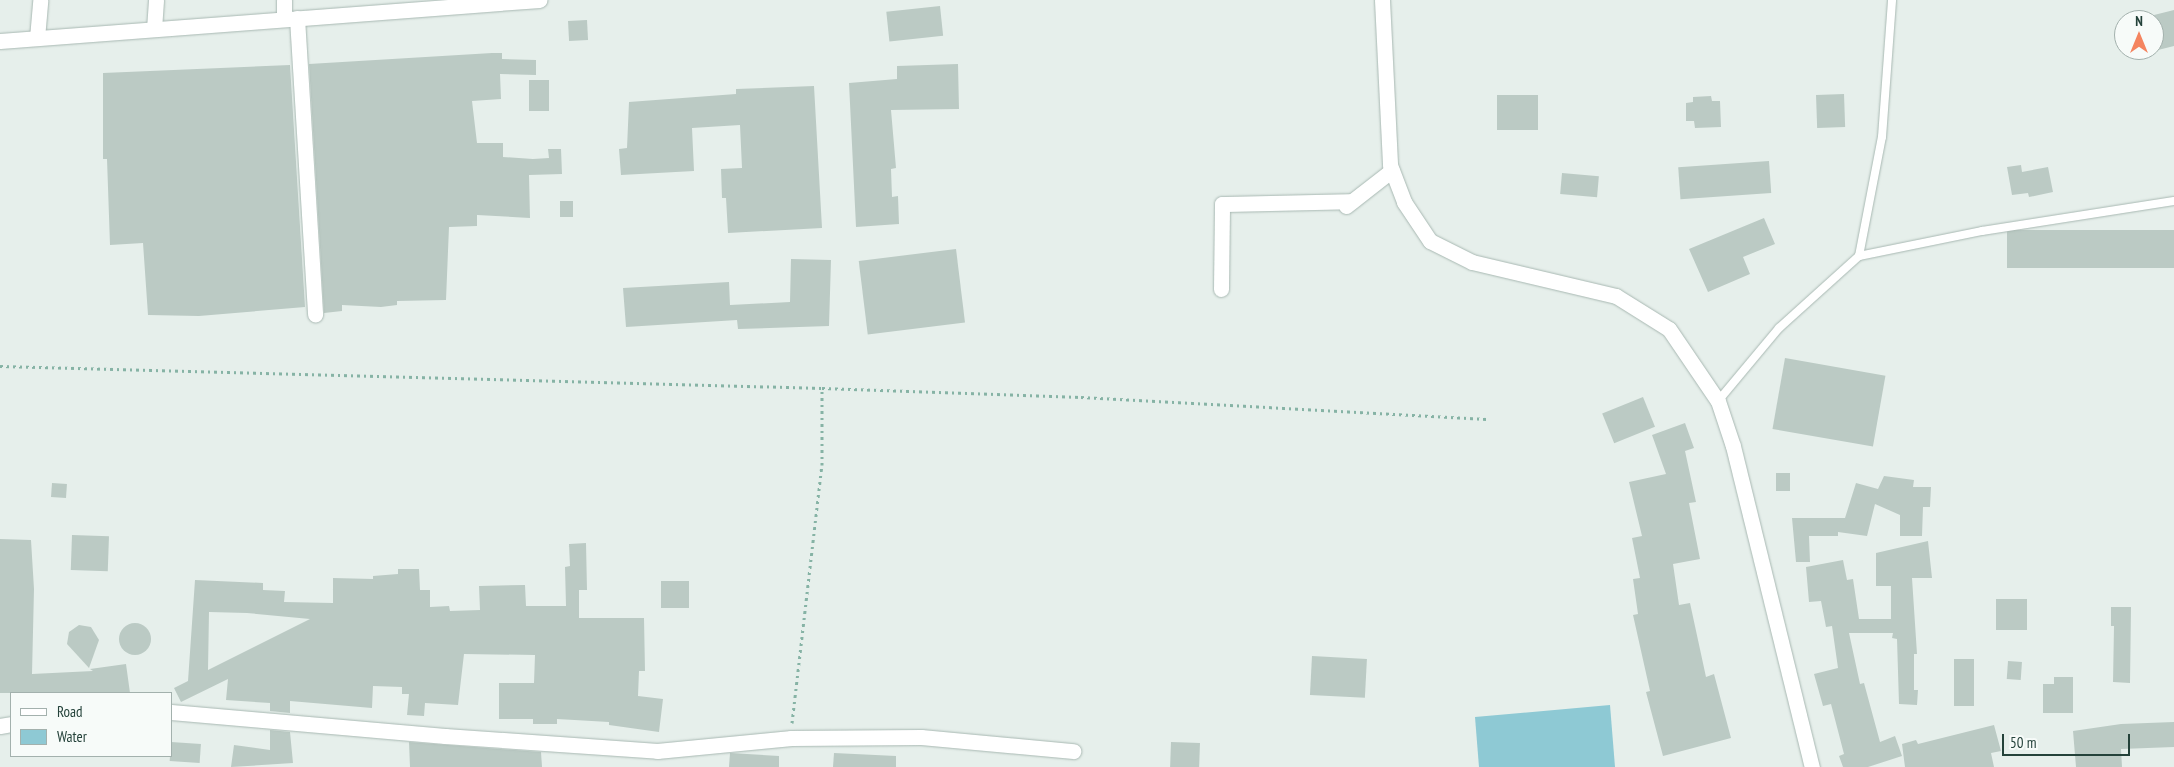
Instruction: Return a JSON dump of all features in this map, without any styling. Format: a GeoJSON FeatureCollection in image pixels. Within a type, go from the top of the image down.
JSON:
{"type":"FeatureCollection","features":[{"type":"Feature","properties":{"kind":"street"},"geometry":{"type":"LineString","coordinates":[[38,38],[40,0]]}},
{"type":"Feature","properties":{"kind":"street"},"geometry":{"type":"LineString","coordinates":[[154,28],[156,0]]}},
{"type":"Feature","properties":{"kind":"street"},"geometry":{"type":"LineString","coordinates":[[284,0],[290,18],[315,314]]}},
{"type":"Feature","properties":{"kind":"street"},"geometry":{"type":"LineString","coordinates":[[0,41],[539,0]]}},
{"type":"Feature","properties":{"kind":"street"},"geometry":{"type":"LineString","coordinates":[[1382,0],[1392,170],[1404,202],[1430,241],[1472,262],[1616,296],[1669,329],[1718,401],[1733,446],[1812,767]]}},
{"type":"Feature","properties":{"kind":"street"},"geometry":{"type":"LineString","coordinates":[[1222,289],[1222,204],[1349,203],[1392,170]]}},
{"type":"Feature","properties":{"kind":"street"},"geometry":{"type":"LineString","coordinates":[[172,712],[445,736],[657,750],[791,738],[921,737],[1073,751]]}},
{"type":"Feature","properties":{"kind":"lane"},"geometry":{"type":"LineString","coordinates":[[1859,256],[1882,137],[1892,0]]}},
{"type":"Feature","properties":{"kind":"lane"},"geometry":{"type":"LineString","coordinates":[[1718,401],[1779,328],[1859,256],[1982,231],[2174,201]]}},
{"type":"Feature","properties":{"kind":"path"},"geometry":{"type":"LineString","coordinates":[[0,366],[822,388],[1081,397],[1486,419]]}},
{"type":"Feature","properties":{"kind":"path"},"geometry":{"type":"LineString","coordinates":[[791,738],[822,466],[822,388]]}},
{"type":"Feature","properties":{"kind":"water"},"geometry":{"type":"Polygon","coordinates":[[[1610,705],[1615,767],[1479,767],[1475,717],[1610,705]]]}},
{"type":"Feature","properties":{"kind":"building"},"geometry":{"type":"Polygon","coordinates":[[[940,6],[943,36],[889,41],[886,12],[940,6]]]}},
{"type":"Feature","properties":{"kind":"building"},"geometry":{"type":"Polygon","coordinates":[[[2174,10],[2174,46],[2164,48],[2164,12],[2174,10]]]}},
{"type":"Feature","properties":{"kind":"building"},"geometry":{"type":"Polygon","coordinates":[[[587,20],[588,40],[569,41],[568,21],[587,20]]]}},
{"type":"Feature","properties":{"kind":"building"},"geometry":{"type":"Polygon","coordinates":[[[502,53],[502,59],[536,60],[536,75],[500,74],[501,99],[472,101],[477,143],[503,143],[503,157],[549,158],[548,149],[561,149],[562,174],[529,175],[530,218],[477,215],[477,226],[449,227],[446,300],[397,301],[397,305],[381,307],[342,305],[342,311],[324,313],[309,64],[502,53]]]}},
{"type":"Feature","properties":{"kind":"building"},"geometry":{"type":"Polygon","coordinates":[[[958,64],[959,109],[891,110],[896,168],[891,169],[892,197],[898,196],[899,224],[856,227],[849,83],[897,79],[897,66],[958,64]]]}},
{"type":"Feature","properties":{"kind":"building"},"geometry":{"type":"Polygon","coordinates":[[[290,65],[305,307],[199,316],[148,315],[143,243],[110,245],[107,159],[103,159],[103,73],[290,65]]]}},
{"type":"Feature","properties":{"kind":"building"},"geometry":{"type":"Polygon","coordinates":[[[529,80],[549,80],[549,111],[529,111],[529,80]]]}},
{"type":"Feature","properties":{"kind":"building"},"geometry":{"type":"Polygon","coordinates":[[[814,86],[822,228],[728,233],[726,198],[722,198],[721,169],[742,168],[740,125],[692,128],[694,171],[621,175],[619,149],[627,148],[629,102],[736,94],[736,89],[814,86]]]}},
{"type":"Feature","properties":{"kind":"building"},"geometry":{"type":"Polygon","coordinates":[[[1844,94],[1845,127],[1817,128],[1816,95],[1844,94]]]}},
{"type":"Feature","properties":{"kind":"building"},"geometry":{"type":"Polygon","coordinates":[[[1497,95],[1538,95],[1538,130],[1497,130],[1497,95]]]}},
{"type":"Feature","properties":{"kind":"building"},"geometry":{"type":"Polygon","coordinates":[[[1711,96],[1712,101],[1720,101],[1721,127],[1695,128],[1694,121],[1686,121],[1686,103],[1693,102],[1693,97],[1711,96]]]}},
{"type":"Feature","properties":{"kind":"building"},"geometry":{"type":"Polygon","coordinates":[[[1769,161],[1771,193],[1680,199],[1678,167],[1769,161]]]}},
{"type":"Feature","properties":{"kind":"building"},"geometry":{"type":"Polygon","coordinates":[[[2021,165],[2022,172],[2048,167],[2053,192],[2029,197],[2028,193],[2012,195],[2007,167],[2021,165]]]}},
{"type":"Feature","properties":{"kind":"building"},"geometry":{"type":"Polygon","coordinates":[[[1562,173],[1599,176],[1597,197],[1560,194],[1562,173]]]}},
{"type":"Feature","properties":{"kind":"building"},"geometry":{"type":"Polygon","coordinates":[[[560,201],[573,201],[573,217],[560,217],[560,201]]]}},
{"type":"Feature","properties":{"kind":"building"},"geometry":{"type":"Polygon","coordinates":[[[1764,218],[1775,244],[1743,257],[1750,274],[1708,292],[1689,249],[1764,218]]]}},
{"type":"Feature","properties":{"kind":"building"},"geometry":{"type":"Polygon","coordinates":[[[2007,230],[2174,230],[2174,268],[2007,268],[2007,230]]]}},
{"type":"Feature","properties":{"kind":"building"},"geometry":{"type":"Polygon","coordinates":[[[956,249],[965,322],[868,334],[859,261],[956,249]]]}},
{"type":"Feature","properties":{"kind":"building"},"geometry":{"type":"Polygon","coordinates":[[[791,259],[831,260],[829,326],[738,329],[737,320],[626,327],[623,288],[729,282],[730,305],[790,302],[791,259]]]}},
{"type":"Feature","properties":{"kind":"building"},"geometry":{"type":"Polygon","coordinates":[[[1785,358],[1885,376],[1873,447],[1772,429],[1785,358]]]}},
{"type":"Feature","properties":{"kind":"building"},"geometry":{"type":"Polygon","coordinates":[[[1643,397],[1655,427],[1614,443],[1602,413],[1643,397]]]}},
{"type":"Feature","properties":{"kind":"building"},"geometry":{"type":"Polygon","coordinates":[[[1685,423],[1694,448],[1685,451],[1696,502],[1689,503],[1700,559],[1673,564],[1679,605],[1690,603],[1706,677],[1714,674],[1731,738],[1663,756],[1646,692],[1650,691],[1633,615],[1638,614],[1633,579],[1640,578],[1632,538],[1642,536],[1629,482],[1666,474],[1652,435],[1685,423]]]}},
{"type":"Feature","properties":{"kind":"building"},"geometry":{"type":"Polygon","coordinates":[[[1776,473],[1790,473],[1790,491],[1776,491],[1776,473]]]}},
{"type":"Feature","properties":{"kind":"building"},"geometry":{"type":"Polygon","coordinates":[[[1884,476],[1914,480],[1913,487],[1931,487],[1930,507],[1923,507],[1922,536],[1900,536],[1900,515],[1875,504],[1867,536],[1838,532],[1838,536],[1809,536],[1810,562],[1796,562],[1792,518],[1845,518],[1856,483],[1878,489],[1884,476]]]}},
{"type":"Feature","properties":{"kind":"building"},"geometry":{"type":"Polygon","coordinates":[[[52,483],[67,484],[66,498],[51,497],[52,483]]]}},
{"type":"Feature","properties":{"kind":"building"},"geometry":{"type":"Polygon","coordinates":[[[72,535],[109,536],[108,571],[71,570],[72,535]]]}},
{"type":"Feature","properties":{"kind":"building"},"geometry":{"type":"Polygon","coordinates":[[[0,539],[31,540],[34,589],[32,674],[93,671],[90,669],[126,664],[130,692],[0,693],[0,539]]]}},
{"type":"Feature","properties":{"kind":"building"},"geometry":{"type":"Polygon","coordinates":[[[1928,541],[1932,578],[1912,578],[1917,654],[1914,654],[1914,690],[1918,690],[1917,705],[1899,704],[1897,639],[1892,638],[1893,633],[1849,633],[1860,684],[1864,683],[1880,742],[1895,736],[1902,756],[1868,767],[1843,767],[1839,756],[1844,754],[1831,704],[1823,706],[1814,674],[1838,668],[1832,626],[1826,627],[1821,601],[1809,602],[1806,567],[1843,560],[1847,580],[1853,579],[1859,619],[1891,619],[1891,586],[1876,586],[1876,553],[1928,541]]]}},
{"type":"Feature","properties":{"kind":"building"},"geometry":{"type":"Polygon","coordinates":[[[586,543],[587,590],[579,590],[579,618],[644,618],[645,671],[639,671],[638,696],[663,699],[659,732],[609,725],[609,722],[557,719],[557,724],[533,724],[533,719],[499,719],[499,683],[534,683],[535,655],[464,654],[458,705],[425,703],[424,716],[407,715],[409,694],[402,694],[402,687],[373,686],[372,708],[290,701],[290,713],[270,711],[270,703],[226,700],[228,679],[181,702],[174,688],[188,681],[195,580],[263,583],[263,590],[285,591],[284,602],[333,603],[333,578],[373,579],[373,576],[398,574],[398,569],[419,569],[420,590],[430,590],[430,607],[449,606],[450,611],[480,610],[479,586],[525,585],[526,606],[566,606],[565,567],[570,566],[569,544],[586,543]],[[209,612],[208,670],[310,619],[247,613],[209,612]]]}},
{"type":"Feature","properties":{"kind":"building"},"geometry":{"type":"Polygon","coordinates":[[[661,581],[689,581],[689,608],[661,608],[661,581]]]}},
{"type":"Feature","properties":{"kind":"building"},"geometry":{"type":"Polygon","coordinates":[[[1996,599],[2027,599],[2027,630],[1996,630],[1996,599]]]}},
{"type":"Feature","properties":{"kind":"building"},"geometry":{"type":"Polygon","coordinates":[[[2111,607],[2131,607],[2130,683],[2113,682],[2114,626],[2111,626],[2111,607]]]}},
{"type":"Feature","properties":{"kind":"building"},"geometry":{"type":"Polygon","coordinates":[[[135,623],[141,624],[146,628],[150,633],[150,645],[146,650],[141,654],[135,655],[129,654],[124,650],[120,645],[119,639],[120,633],[124,628],[129,624],[135,623]]]}},
{"type":"Feature","properties":{"kind":"building"},"geometry":{"type":"Polygon","coordinates":[[[79,625],[91,627],[99,640],[89,668],[67,644],[69,632],[79,625]]]}},
{"type":"Feature","properties":{"kind":"building"},"geometry":{"type":"Polygon","coordinates":[[[1312,656],[1367,659],[1365,698],[1310,695],[1312,656]]]}},
{"type":"Feature","properties":{"kind":"building"},"geometry":{"type":"Polygon","coordinates":[[[1954,659],[1974,659],[1974,706],[1954,706],[1954,659]]]}},
{"type":"Feature","properties":{"kind":"building"},"geometry":{"type":"Polygon","coordinates":[[[2008,661],[2022,662],[2021,680],[2007,679],[2008,661]]]}},
{"type":"Feature","properties":{"kind":"building"},"geometry":{"type":"Polygon","coordinates":[[[2054,677],[2073,677],[2073,713],[2043,713],[2043,684],[2054,684],[2054,677]]]}},
{"type":"Feature","properties":{"kind":"building"},"geometry":{"type":"Polygon","coordinates":[[[2174,722],[2174,747],[2121,749],[2122,767],[2076,767],[2073,731],[2121,724],[2174,722]]]}},
{"type":"Feature","properties":{"kind":"building"},"geometry":{"type":"Polygon","coordinates":[[[1994,725],[2001,751],[1991,753],[1994,767],[1905,767],[1902,744],[1916,740],[1918,744],[1994,725]]]}},
{"type":"Feature","properties":{"kind":"building"},"geometry":{"type":"Polygon","coordinates":[[[270,730],[290,732],[293,763],[231,767],[234,745],[270,750],[270,730]]]}},
{"type":"Feature","properties":{"kind":"building"},"geometry":{"type":"Polygon","coordinates":[[[172,742],[201,744],[200,763],[170,761],[170,757],[172,757],[172,742]]]}},
{"type":"Feature","properties":{"kind":"building"},"geometry":{"type":"Polygon","coordinates":[[[409,742],[541,752],[542,767],[410,767],[409,742]]]}},
{"type":"Feature","properties":{"kind":"building"},"geometry":{"type":"Polygon","coordinates":[[[1171,742],[1200,743],[1199,767],[1170,767],[1171,742]]]}},
{"type":"Feature","properties":{"kind":"building"},"geometry":{"type":"Polygon","coordinates":[[[730,753],[779,756],[779,767],[729,767],[730,753]]]}},
{"type":"Feature","properties":{"kind":"building"},"geometry":{"type":"Polygon","coordinates":[[[834,753],[896,756],[896,767],[833,767],[834,753]]]}}]}
